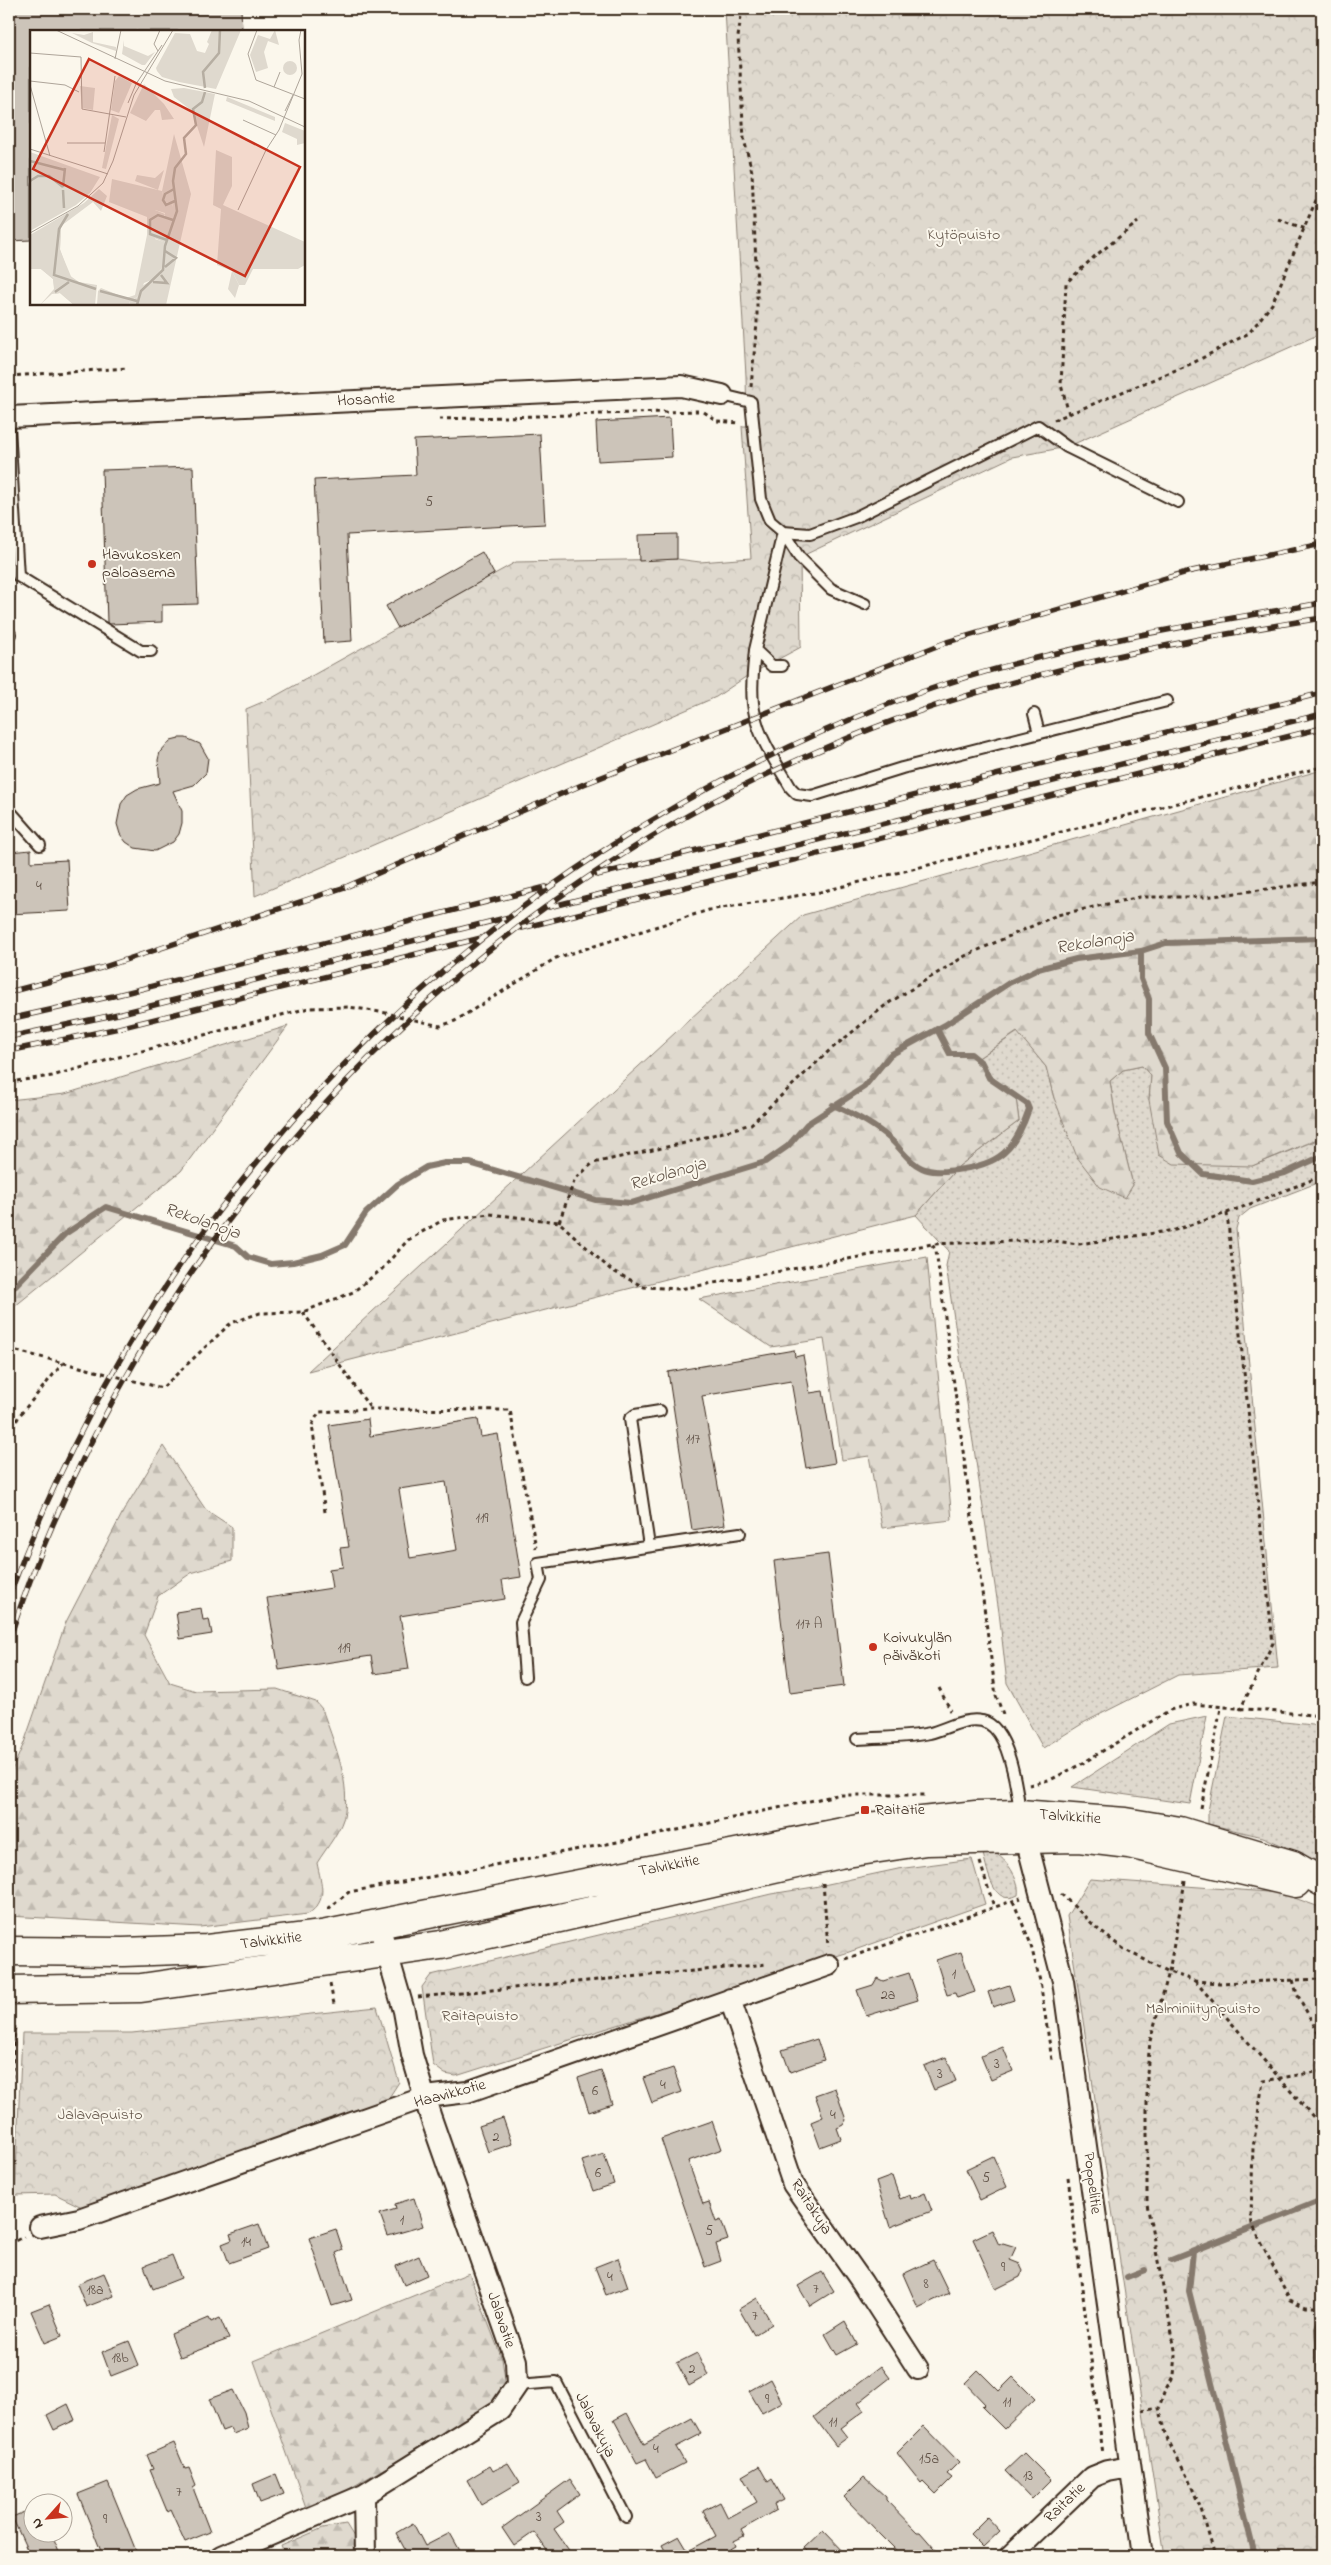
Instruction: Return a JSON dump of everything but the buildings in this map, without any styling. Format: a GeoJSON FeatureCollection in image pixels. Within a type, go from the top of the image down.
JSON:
{"type":"FeatureCollection","features":[{"type":"Feature","properties":{"kind":"main road","name":"Talvikkitie"},"geometry":{"type":"LineString","coordinates":[[9,1951],[123,1952],[207,1949],[322,1935],[868,1827],[976,1815],[1020,1813],[1125,1822],[1180,1831],[1293,1865],[1322,1882]]}},
{"type":"Feature","properties":{"kind":"main road","name":"Talvikkitie"},"geometry":{"type":"LineString","coordinates":[[9,1990],[141,1988],[441,1945],[865,1849],[926,1841],[1020,1813],[1079,1838],[1129,1844],[1289,1882],[1322,1887]]}},
{"type":"Feature","properties":{"kind":"street","name":"Hosantie"},"geometry":{"type":"LineString","coordinates":[[9,417],[681,386],[722,395]]}},
{"type":"Feature","properties":{"kind":"street","name":"Poppelitie"},"geometry":{"type":"LineString","coordinates":[[1020,1813],[1063,1981],[1075,2053],[1143,2556]]}},
{"type":"Feature","properties":{"kind":"street","name":"Jalavatie"},"geometry":{"type":"LineString","coordinates":[[379,1925],[404,2011],[412,2055],[430,2115],[516,2361],[517,2386]]}},
{"type":"Feature","properties":{"kind":"street","name":"Haavikkotie"},"geometry":{"type":"LineString","coordinates":[[40,2227],[79,2219],[426,2098],[466,2092],[829,1965]]}},
{"type":"Feature","properties":{"kind":"street","name":"Raitakuja"},"geometry":{"type":"LineString","coordinates":[[730,1999],[794,2184],[862,2282],[918,2369]]}},
{"type":"Feature","properties":{"kind":"street"},"geometry":{"type":"LineString","coordinates":[[221,2556],[364,2495],[500,2410],[517,2386]]}},
{"type":"Feature","properties":{"kind":"street","name":"Raitatie"},"geometry":{"type":"LineString","coordinates":[[1010,2556],[1092,2476],[1106,2471],[1130,2467]]}},
{"type":"Feature","properties":{"kind":"street"},"geometry":{"type":"LineString","coordinates":[[364,2495],[365,2556]]}},
{"type":"Feature","properties":{"kind":"lane"},"geometry":{"type":"LineString","coordinates":[[722,395],[751,402],[761,500],[770,521],[783,532],[799,557],[831,589],[865,604]]}},
{"type":"Feature","properties":{"kind":"lane"},"geometry":{"type":"LineString","coordinates":[[783,532],[810,534],[856,517],[1038,426],[1066,447],[1178,502]]}},
{"type":"Feature","properties":{"kind":"lane"},"geometry":{"type":"LineString","coordinates":[[9,428],[18,576],[141,651],[151,651]]}},
{"type":"Feature","properties":{"kind":"lane"},"geometry":{"type":"LineString","coordinates":[[783,532],[755,650],[752,687],[755,716],[762,737],[791,788],[797,794],[812,796],[902,768],[1167,701]]}},
{"type":"Feature","properties":{"kind":"lane"},"geometry":{"type":"LineString","coordinates":[[755,650],[772,666],[782,666]]}},
{"type":"Feature","properties":{"kind":"lane"},"geometry":{"type":"LineString","coordinates":[[1034,714],[1039,733]]}},
{"type":"Feature","properties":{"kind":"lane"},"geometry":{"type":"LineString","coordinates":[[9,810],[40,845]]}},
{"type":"Feature","properties":{"kind":"lane"},"geometry":{"type":"LineString","coordinates":[[649,1546],[630,1419],[634,1415],[660,1410]]}},
{"type":"Feature","properties":{"kind":"lane"},"geometry":{"type":"LineString","coordinates":[[525,1677],[521,1622],[541,1580],[538,1563],[740,1533]]}},
{"type":"Feature","properties":{"kind":"lane"},"geometry":{"type":"LineString","coordinates":[[857,1739],[930,1733],[957,1724],[981,1720],[994,1726],[1004,1743],[1020,1813]]}},
{"type":"Feature","properties":{"kind":"lane","name":"Jalavakuja"},"geometry":{"type":"LineString","coordinates":[[517,2386],[556,2382],[626,2517]]}},
{"type":"Feature","properties":{"kind":"path"},"geometry":{"type":"LineString","coordinates":[[742,9],[738,37],[744,139],[752,172],[758,323],[751,379],[751,402]]}},
{"type":"Feature","properties":{"kind":"path"},"geometry":{"type":"LineString","coordinates":[[1038,426],[1193,363],[1249,333],[1272,304],[1306,229],[1322,186]]}},
{"type":"Feature","properties":{"kind":"path"},"geometry":{"type":"LineString","coordinates":[[1278,219],[1306,229]]}},
{"type":"Feature","properties":{"kind":"path"},"geometry":{"type":"LineString","coordinates":[[1069,414],[1061,385],[1066,283],[1094,257],[1138,222]]}},
{"type":"Feature","properties":{"kind":"path"},"geometry":{"type":"LineString","coordinates":[[9,376],[128,368]]}},
{"type":"Feature","properties":{"kind":"path"},"geometry":{"type":"LineString","coordinates":[[438,419],[702,411],[717,421],[753,424]]}},
{"type":"Feature","properties":{"kind":"path"},"geometry":{"type":"LineString","coordinates":[[9,1082],[52,1076],[310,1008],[349,1007],[386,1013],[440,1026],[455,1021],[556,958],[709,910],[820,892],[1322,767]]}},
{"type":"Feature","properties":{"kind":"path"},"geometry":{"type":"LineString","coordinates":[[559,1222],[574,1179],[593,1163],[685,1143],[751,1124],[830,1050],[887,1004],[965,956],[1057,915],[1140,897],[1204,897],[1322,882]]}},
{"type":"Feature","properties":{"kind":"path"},"geometry":{"type":"LineString","coordinates":[[9,1349],[162,1388],[231,1323],[260,1313],[303,1312],[353,1292],[382,1269],[408,1240],[444,1220],[490,1214],[559,1222],[611,1270],[644,1287],[680,1289],[932,1244],[1028,1240],[1079,1244],[1175,1230],[1227,1213],[1322,1176]]}},
{"type":"Feature","properties":{"kind":"path"},"geometry":{"type":"LineString","coordinates":[[1227,1213],[1273,1643],[1240,1710]]}},
{"type":"Feature","properties":{"kind":"path"},"geometry":{"type":"LineString","coordinates":[[932,1244],[936,1250],[996,1696],[1005,1720]]}},
{"type":"Feature","properties":{"kind":"path"},"geometry":{"type":"LineString","coordinates":[[303,1312],[370,1409]]}},
{"type":"Feature","properties":{"kind":"path"},"geometry":{"type":"LineString","coordinates":[[9,1434],[19,1416],[63,1363]]}},
{"type":"Feature","properties":{"kind":"path"},"geometry":{"type":"LineString","coordinates":[[325,1512],[312,1425],[319,1412],[370,1409],[510,1410],[538,1563]]}},
{"type":"Feature","properties":{"kind":"path"},"geometry":{"type":"LineString","coordinates":[[939,1688],[957,1724]]}},
{"type":"Feature","properties":{"kind":"path"},"geometry":{"type":"LineString","coordinates":[[1034,1784],[1052,1779],[1083,1763],[1170,1710],[1193,1704],[1240,1710],[1322,1716]]}},
{"type":"Feature","properties":{"kind":"path"},"geometry":{"type":"LineString","coordinates":[[1200,1808],[1221,1708]]}},
{"type":"Feature","properties":{"kind":"path"},"geometry":{"type":"LineString","coordinates":[[1020,1813],[1034,1784],[1031,1776]]}},
{"type":"Feature","properties":{"kind":"path"},"geometry":{"type":"LineString","coordinates":[[326,1910],[349,1892],[654,1835],[837,1794],[930,1795]]}},
{"type":"Feature","properties":{"kind":"path"},"geometry":{"type":"LineString","coordinates":[[977,1854],[994,1907]]}},
{"type":"Feature","properties":{"kind":"path"},"geometry":{"type":"LineString","coordinates":[[1186,1878],[1169,1972],[1150,2041],[1147,2072],[1147,2204],[1176,2355],[1174,2375],[1164,2392],[1159,2408],[1168,2441],[1188,2478],[1201,2510],[1215,2556]]}},
{"type":"Feature","properties":{"kind":"path"},"geometry":{"type":"LineString","coordinates":[[823,1883],[829,1965],[1013,1901],[1030,1942],[1038,1974],[1053,2065]]}},
{"type":"Feature","properties":{"kind":"path"},"geometry":{"type":"LineString","coordinates":[[1039,1892],[1058,1893],[1066,1897],[1100,1931],[1125,1950],[1169,1972],[1195,1981],[1219,1983],[1322,1979]]}},
{"type":"Feature","properties":{"kind":"path"},"geometry":{"type":"LineString","coordinates":[[415,1997],[774,1963]]}},
{"type":"Feature","properties":{"kind":"path"},"geometry":{"type":"LineString","coordinates":[[1293,1980],[1297,1994],[1322,2040]]}},
{"type":"Feature","properties":{"kind":"path"},"geometry":{"type":"LineString","coordinates":[[1195,1981],[1322,2127]]}},
{"type":"Feature","properties":{"kind":"path"},"geometry":{"type":"LineString","coordinates":[[9,2118],[15,2023]]}},
{"type":"Feature","properties":{"kind":"path"},"geometry":{"type":"LineString","coordinates":[[1321,2307],[1306,2307],[1290,2300],[1252,2224],[1253,2148],[1263,2080],[1322,2071]]}},
{"type":"Feature","properties":{"kind":"path"},"geometry":{"type":"LineString","coordinates":[[1067,2168],[1106,2471]]}},
{"type":"Feature","properties":{"kind":"green space","name":"Kytöpuisto"},"geometry":{"type":"Polygon","coordinates":[[[725,9],[1322,9],[1322,333],[1067,447],[1012,457],[800,557],[801,647],[747,676],[716,697],[255,896],[246,709],[272,698],[516,562],[677,559],[700,562],[751,558],[742,426],[747,426],[746,376],[725,9]]]}},
{"type":"Feature","properties":{"kind":"green space"},"geometry":{"type":"Polygon","coordinates":[[[1322,770],[1322,1137],[1252,1166],[1174,1164],[1159,1155],[1149,1100],[1151,1076],[1142,1066],[1123,1070],[1110,1081],[1115,1113],[1133,1185],[1125,1198],[1100,1187],[1077,1157],[1054,1098],[1046,1067],[1017,1032],[974,1061],[1016,1098],[1019,1121],[959,1166],[916,1215],[308,1371],[803,915],[1322,770]]]}},
{"type":"Feature","properties":{"kind":"green space"},"geometry":{"type":"Polygon","coordinates":[[[288,1026],[181,1171],[9,1311],[9,1100],[65,1094],[288,1026]]]}},
{"type":"Feature","properties":{"kind":"green space"},"geometry":{"type":"Polygon","coordinates":[[[1018,1032],[1046,1067],[1054,1098],[1124,1198],[1133,1185],[1115,1113],[1110,1081],[1123,1070],[1142,1066],[1151,1076],[1149,1100],[1252,1166],[1322,1138],[1322,1181],[1250,1209],[1239,1218],[1236,1229],[1278,1668],[1178,1675],[1085,1722],[1043,1748],[1007,1683],[999,1612],[946,1266],[949,1251],[916,1215],[959,1166],[1019,1121],[1016,1098],[974,1061],[1018,1032]]]}},
{"type":"Feature","properties":{"kind":"green space"},"geometry":{"type":"Polygon","coordinates":[[[927,1257],[952,1520],[882,1528],[869,1456],[842,1460],[824,1339],[771,1347],[699,1299],[927,1257]]]}},
{"type":"Feature","properties":{"kind":"green space"},"geometry":{"type":"Polygon","coordinates":[[[163,1446],[206,1510],[232,1527],[232,1561],[191,1573],[158,1596],[144,1635],[170,1683],[196,1691],[277,1689],[316,1702],[322,1709],[339,1759],[346,1798],[344,1818],[341,1825],[317,1863],[322,1891],[321,1897],[315,1909],[308,1914],[200,1927],[9,1916],[9,1777],[24,1743],[66,1622],[124,1510],[163,1446]]]}},
{"type":"Feature","properties":{"kind":"green space"},"geometry":{"type":"Polygon","coordinates":[[[1207,1716],[1190,1804],[1072,1787],[1169,1724],[1207,1716]]]}},
{"type":"Feature","properties":{"kind":"green space"},"geometry":{"type":"Polygon","coordinates":[[[1227,1716],[1322,1726],[1322,1863],[1263,1837],[1208,1824],[1208,1811],[1227,1716]]]}},
{"type":"Feature","properties":{"kind":"green space"},"geometry":{"type":"Polygon","coordinates":[[[984,1850],[991,1851],[1009,1866],[1016,1881],[1018,1895],[1010,1898],[997,1892],[990,1878],[983,1854],[984,1850]]]}},
{"type":"Feature","properties":{"kind":"green space","name":"Raitapuisto"},"geometry":{"type":"Polygon","coordinates":[[[972,1859],[985,1904],[849,1952],[456,2076],[445,2074],[433,2065],[422,1987],[431,1975],[771,1894],[898,1869],[972,1859]]]}},
{"type":"Feature","properties":{"kind":"green space","name":"Malminiitynpuisto"},"geometry":{"type":"Polygon","coordinates":[[[1090,1879],[1281,1893],[1322,1908],[1322,2556],[1165,2556],[1067,1916],[1090,1879]]]}},
{"type":"Feature","properties":{"kind":"green space","name":"Jalavapuisto"},"geometry":{"type":"Polygon","coordinates":[[[377,2007],[399,2082],[388,2099],[84,2208],[55,2194],[15,2195],[22,2033],[132,2033],[377,2007]]]}},
{"type":"Feature","properties":{"kind":"green space"},"geometry":{"type":"Polygon","coordinates":[[[469,2273],[502,2359],[506,2385],[491,2406],[308,2513],[254,2361],[469,2273]]]}},
{"type":"Feature","properties":{"kind":"green space"},"geometry":{"type":"Polygon","coordinates":[[[346,2524],[354,2537],[353,2556],[285,2556],[281,2546],[323,2528],[346,2524]]]}},
{"type":"Feature","properties":{"kind":"waterway","name":"Rekolanoja"},"geometry":{"type":"LineString","coordinates":[[9,1292],[65,1234],[106,1207],[236,1246],[248,1257],[271,1264],[293,1262],[322,1255],[345,1245],[366,1213],[398,1184],[426,1167],[445,1163],[470,1163],[596,1200],[631,1203],[765,1162],[788,1146],[807,1124],[864,1087],[890,1055],[945,1025],[1009,983],[1038,969],[1076,959],[1141,951],[1166,943],[1322,938]]}},
{"type":"Feature","properties":{"kind":"waterway"},"geometry":{"type":"LineString","coordinates":[[1141,951],[1141,979],[1149,999],[1149,1033],[1165,1068],[1167,1121],[1181,1153],[1203,1174],[1252,1181],[1285,1173],[1322,1156]]}},
{"type":"Feature","properties":{"kind":"waterway"},"geometry":{"type":"LineString","coordinates":[[833,1105],[855,1115],[876,1128],[912,1162],[926,1170],[943,1171],[971,1168],[984,1164],[1004,1153],[1018,1135],[1024,1123],[1029,1109],[1027,1104],[989,1078],[982,1063],[971,1054],[950,1054],[937,1029]]}},
{"type":"Feature","properties":{"kind":"waterway"},"geometry":{"type":"LineString","coordinates":[[1171,2260],[1322,2200]]}},
{"type":"Feature","properties":{"kind":"waterway"},"geometry":{"type":"LineString","coordinates":[[1193,2252],[1189,2291],[1255,2556]]}},
{"type":"Feature","properties":{"kind":"waterway"},"geometry":{"type":"LineString","coordinates":[[1127,2277],[1145,2270]]}},
{"type":"Feature","properties":{"kind":"waterway"},"geometry":{"type":"LineString","coordinates":[[1322,2315],[1317,2328],[1322,2381]]}},
{"type":"Feature","properties":{"kind":"railway"},"geometry":{"type":"LineString","coordinates":[[9,992],[101,968],[348,886],[584,784],[947,642],[1187,572],[1322,544]]}},
{"type":"Feature","properties":{"kind":"railway"},"geometry":{"type":"LineString","coordinates":[[9,1596],[74,1446],[153,1306],[246,1175],[353,1056],[471,948],[600,853],[740,771],[889,704],[941,685],[1048,655],[1213,621],[1322,603]]}},
{"type":"Feature","properties":{"kind":"railway"},"geometry":{"type":"LineString","coordinates":[[9,1640],[66,1495],[138,1356],[224,1227],[323,1106],[434,997],[555,900],[687,816],[827,747],[886,723],[946,702],[1070,667],[1196,640],[1322,618]]}},
{"type":"Feature","properties":{"kind":"railway"},"geometry":{"type":"LineString","coordinates":[[597,875],[1322,693]]}},
{"type":"Feature","properties":{"kind":"railway"},"geometry":{"type":"LineString","coordinates":[[549,907],[1322,714]]}},
{"type":"Feature","properties":{"kind":"railway"},"geometry":{"type":"LineString","coordinates":[[522,928],[1322,728]]}},
{"type":"Feature","properties":{"kind":"railway"},"geometry":{"type":"LineString","coordinates":[[9,1019],[113,996],[546,887]]}},
{"type":"Feature","properties":{"kind":"railway"},"geometry":{"type":"LineString","coordinates":[[9,1037],[118,1014],[505,918]]}},
{"type":"Feature","properties":{"kind":"railway"},"geometry":{"type":"LineString","coordinates":[[9,1051],[119,1028],[481,938]]}},
{"type":"Feature","properties":{"kind":"place","name":"Havukosken paloasema"},"geometry":{"type":"Point","coordinates":[92,564]}},
{"type":"Feature","properties":{"kind":"place","name":"Koivukylän päiväkoti"},"geometry":{"type":"Point","coordinates":[873,1647]}},
{"type":"Feature","properties":{"kind":"place","name":"Raitatie"},"geometry":{"type":"Point","coordinates":[865,1810]}}]}
